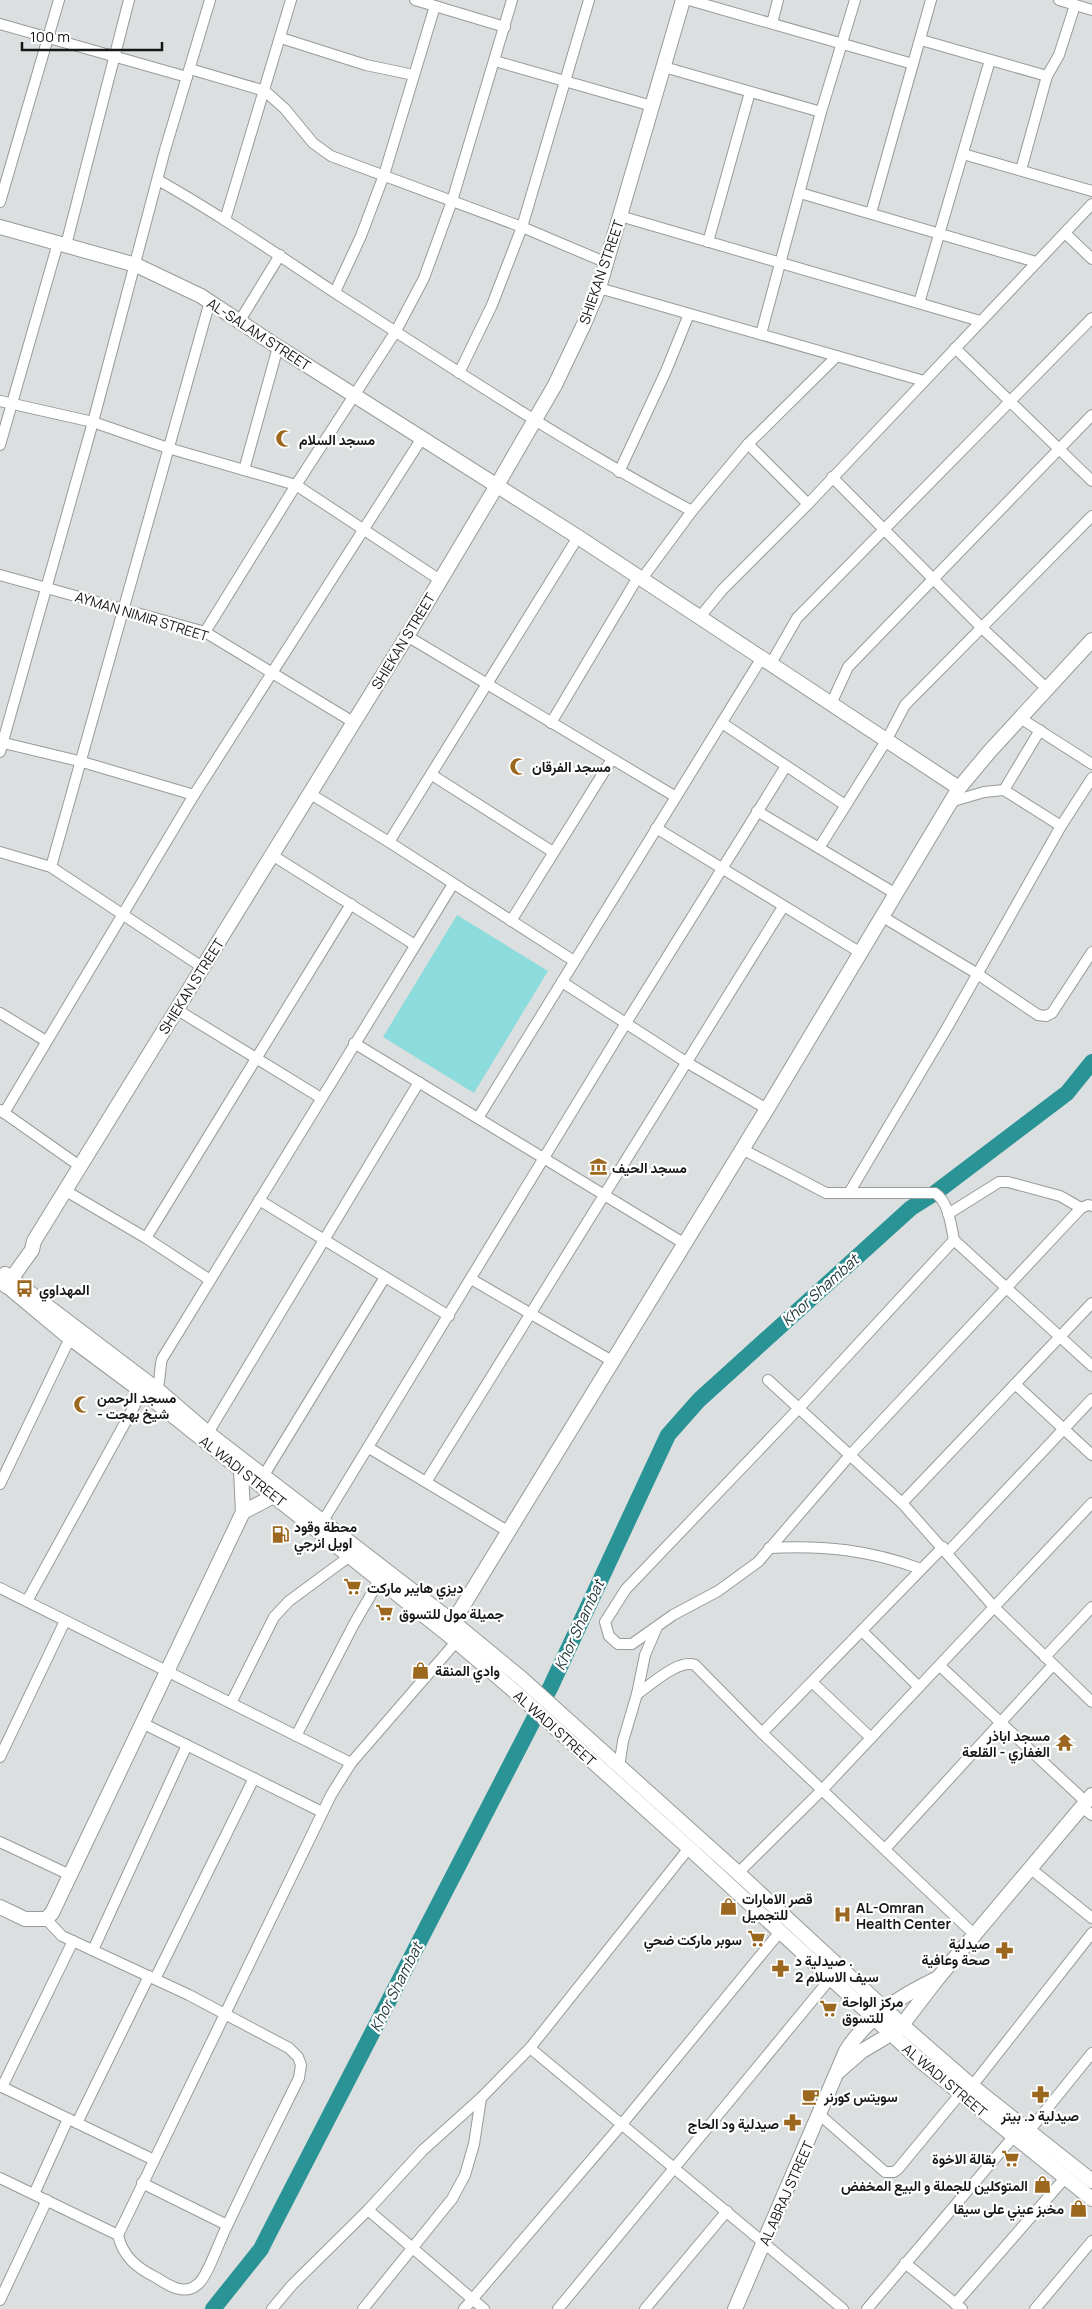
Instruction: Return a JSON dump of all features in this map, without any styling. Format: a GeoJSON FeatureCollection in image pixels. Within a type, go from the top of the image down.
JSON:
{"type":"FeatureCollection","features":[{"type":"Feature","properties":{"kind":"street"},"geometry":{"type":"LineString","coordinates":[[0,202],[59,0]]}},
{"type":"Feature","properties":{"kind":"street"},"geometry":{"type":"LineString","coordinates":[[0,445],[11,404],[62,244],[129,0]]}},
{"type":"Feature","properties":{"kind":"street"},"geometry":{"type":"LineString","coordinates":[[194,795],[79,761],[1,745],[210,0]]}},
{"type":"Feature","properties":{"kind":"street"},"geometry":{"type":"LineString","coordinates":[[225,220],[291,0]]}},
{"type":"Feature","properties":{"kind":"street"},"geometry":{"type":"LineString","coordinates":[[415,0],[504,27]]}},
{"type":"Feature","properties":{"kind":"street"},"geometry":{"type":"LineString","coordinates":[[205,632],[296,485],[396,331],[424,278],[452,201],[512,0]]}},
{"type":"Feature","properties":{"kind":"street"},"geometry":{"type":"LineString","coordinates":[[459,373],[492,305],[522,226],[589,0]]}},
{"type":"Feature","properties":{"kind":"street","name":"SHIEKAN STREET"},"geometry":{"type":"LineString","coordinates":[[4,1278],[32,1250],[34,1240],[81,1167],[176,1009],[407,636],[534,421],[580,332],[599,288],[683,0]]}},
{"type":"Feature","properties":{"kind":"street"},"geometry":{"type":"LineString","coordinates":[[689,0],[913,64]]}},
{"type":"Feature","properties":{"kind":"street"},"geometry":{"type":"LineString","coordinates":[[772,23],[778,0]]}},
{"type":"Feature","properties":{"kind":"street"},"geometry":{"type":"LineString","coordinates":[[761,334],[855,0]]}},
{"type":"Feature","properties":{"kind":"street"},"geometry":{"type":"LineString","coordinates":[[871,213],[931,0]]}},
{"type":"Feature","properties":{"kind":"street"},"geometry":{"type":"LineString","coordinates":[[1059,0],[1092,10]]}},
{"type":"Feature","properties":{"kind":"street"},"geometry":{"type":"LineString","coordinates":[[1021,170],[1047,76],[1059,55],[1075,5]]}},
{"type":"Feature","properties":{"kind":"street"},"geometry":{"type":"LineString","coordinates":[[335,292],[361,236],[384,175],[435,6]]}},
{"type":"Feature","properties":{"kind":"street"},"geometry":{"type":"LineString","coordinates":[[0,24],[113,56],[265,91],[285,109],[321,150],[522,226],[607,263]]}},
{"type":"Feature","properties":{"kind":"street"},"geometry":{"type":"LineString","coordinates":[[281,38],[366,65],[414,76]]}},
{"type":"Feature","properties":{"kind":"street"},"geometry":{"type":"LineString","coordinates":[[921,40],[1047,76]]}},
{"type":"Feature","properties":{"kind":"street"},"geometry":{"type":"LineString","coordinates":[[919,303],[990,60]]}},
{"type":"Feature","properties":{"kind":"street"},"geometry":{"type":"LineString","coordinates":[[495,61],[652,106]]}},
{"type":"Feature","properties":{"kind":"street"},"geometry":{"type":"LineString","coordinates":[[664,67],[822,112]]}},
{"type":"Feature","properties":{"kind":"street"},"geometry":{"type":"LineString","coordinates":[[708,242],[750,92]]}},
{"type":"Feature","properties":{"kind":"street"},"geometry":{"type":"LineString","coordinates":[[963,154],[1092,191]]}},
{"type":"Feature","properties":{"kind":"street"},"geometry":{"type":"LineString","coordinates":[[158,180],[280,255],[534,421],[619,472],[692,512]]}},
{"type":"Feature","properties":{"kind":"street"},"geometry":{"type":"LineString","coordinates":[[800,193],[1036,262]]}},
{"type":"Feature","properties":{"kind":"street"},"geometry":{"type":"LineString","coordinates":[[698,618],[722,590],[808,504],[1092,204]]}},
{"type":"Feature","properties":{"kind":"street"},"geometry":{"type":"LineString","coordinates":[[620,216],[980,321]]}},
{"type":"Feature","properties":{"kind":"street","name":"AL-SALAM STREET"},"geometry":{"type":"LineString","coordinates":[[0,227],[136,265],[210,301],[239,322],[496,487],[578,537],[698,618],[959,788]]}},
{"type":"Feature","properties":{"kind":"street"},"geometry":{"type":"LineString","coordinates":[[1065,233],[1092,259]]}},
{"type":"Feature","properties":{"kind":"street"},"geometry":{"type":"LineString","coordinates":[[239,322],[280,255]]}},
{"type":"Feature","properties":{"kind":"street"},"geometry":{"type":"LineString","coordinates":[[599,288],[924,381]]}},
{"type":"Feature","properties":{"kind":"street"},"geometry":{"type":"LineString","coordinates":[[51,867],[79,761],[125,609],[210,301]]}},
{"type":"Feature","properties":{"kind":"street"},"geometry":{"type":"LineString","coordinates":[[619,472],[666,371],[688,314]]}},
{"type":"Feature","properties":{"kind":"street"},"geometry":{"type":"LineString","coordinates":[[478,1118],[722,723],[797,618],[1092,318]]}},
{"type":"Feature","properties":{"kind":"street"},"geometry":{"type":"LineString","coordinates":[[244,470],[278,347]]}},
{"type":"Feature","properties":{"kind":"street"},"geometry":{"type":"LineString","coordinates":[[955,348],[1092,481]]}},
{"type":"Feature","properties":{"kind":"street"},"geometry":{"type":"LineString","coordinates":[[551,723],[640,579],[692,512],[748,444],[837,356]]}},
{"type":"Feature","properties":{"kind":"street"},"geometry":{"type":"LineString","coordinates":[[0,401],[93,422],[168,448],[296,485],[440,580]]}},
{"type":"Feature","properties":{"kind":"street"},"geometry":{"type":"LineString","coordinates":[[831,704],[848,668],[1092,415]]}},
{"type":"Feature","properties":{"kind":"street"},"geometry":{"type":"LineString","coordinates":[[81,1167],[2,1111],[194,795],[422,438]]}},
{"type":"Feature","properties":{"kind":"street"},"geometry":{"type":"LineString","coordinates":[[748,444],[808,504]]}},
{"type":"Feature","properties":{"kind":"street"},"geometry":{"type":"LineString","coordinates":[[832,477],[982,628],[1046,688]]}},
{"type":"Feature","properties":{"kind":"street"},"geometry":{"type":"LineString","coordinates":[[819,848],[886,741],[906,705],[1092,516]]}},
{"type":"Feature","properties":{"kind":"street"},"geometry":{"type":"LineString","coordinates":[[389,842],[578,537]]}},
{"type":"Feature","properties":{"kind":"street","name":"AYMAN NIMIR STREET"},"geometry":{"type":"LineString","coordinates":[[0,575],[205,632],[353,722]]}},
{"type":"Feature","properties":{"kind":"street"},"geometry":{"type":"LineString","coordinates":[[407,636],[676,797]]}},
{"type":"Feature","properties":{"kind":"street"},"geometry":{"type":"LineString","coordinates":[[453,1622],[767,1109],[959,788],[1046,688],[1092,640]]}},
{"type":"Feature","properties":{"kind":"street"},"geometry":{"type":"LineString","coordinates":[[1020,718],[1092,764]]}},
{"type":"Feature","properties":{"kind":"street"},"geometry":{"type":"LineString","coordinates":[[722,723],[845,805]]}},
{"type":"Feature","properties":{"kind":"street"},"geometry":{"type":"LineString","coordinates":[[1004,790],[1040,730]]}},
{"type":"Feature","properties":{"kind":"street"},"geometry":{"type":"LineString","coordinates":[[511,921],[612,759]]}},
{"type":"Feature","properties":{"kind":"street"},"geometry":{"type":"LineString","coordinates":[[323,1521],[626,1023],[786,766]]}},
{"type":"Feature","properties":{"kind":"street"},"geometry":{"type":"LineString","coordinates":[[432,775],[553,852]]}},
{"type":"Feature","properties":{"kind":"street"},"geometry":{"type":"LineString","coordinates":[[849,1193],[948,1026],[976,973],[1061,826],[1092,778]]}},
{"type":"Feature","properties":{"kind":"street"},"geometry":{"type":"LineString","coordinates":[[950,802],[984,792],[1004,790],[1061,826]]}},
{"type":"Feature","properties":{"kind":"street"},"geometry":{"type":"LineString","coordinates":[[309,793],[574,961]]}},
{"type":"Feature","properties":{"kind":"street"},"geometry":{"type":"LineString","coordinates":[[757,811],[896,894]]}},
{"type":"Feature","properties":{"kind":"street"},"geometry":{"type":"LineString","coordinates":[[656,828],[721,870],[861,953]]}},
{"type":"Feature","properties":{"kind":"street"},"geometry":{"type":"LineString","coordinates":[[0,852],[51,867],[202,967]]}},
{"type":"Feature","properties":{"kind":"street"},"geometry":{"type":"LineString","coordinates":[[272,855],[415,945]]}},
{"type":"Feature","properties":{"kind":"street"},"geometry":{"type":"LineString","coordinates":[[27,1602],[151,1394],[162,1359],[453,884]]}},
{"type":"Feature","properties":{"kind":"street"},"geometry":{"type":"LineString","coordinates":[[146,1238],[351,904]]}},
{"type":"Feature","properties":{"kind":"street"},"geometry":{"type":"LineString","coordinates":[[426,1482],[783,907]]}},
{"type":"Feature","properties":{"kind":"street"},"geometry":{"type":"LineString","coordinates":[[883,917],[976,973],[1038,1015],[1046,1016],[1052,1013],[1092,952]]}},
{"type":"Feature","properties":{"kind":"street"},"geometry":{"type":"LineString","coordinates":[[562,982],[686,1062],[767,1109]]}},
{"type":"Feature","properties":{"kind":"street"},"geometry":{"type":"LineString","coordinates":[[176,1009],[321,1098]]}},
{"type":"Feature","properties":{"kind":"street"},"geometry":{"type":"LineString","coordinates":[[0,1012],[46,1041]]}},
{"type":"Feature","properties":{"kind":"street"},"geometry":{"type":"LineString","coordinates":[[354,1043],[685,1244]]}},
{"type":"Feature","properties":{"kind":"street"},"geometry":{"type":"LineString","coordinates":[[208,1432],[419,1082]]}},
{"type":"Feature","properties":{"kind":"street"},"geometry":{"type":"LineString","coordinates":[[742,1149],[826,1193],[935,1193],[941,1197],[948,1214],[954,1240],[1092,1366]]}},
{"type":"Feature","properties":{"kind":"street"},"geometry":{"type":"LineString","coordinates":[[948,1214],[999,1182],[1008,1182],[1060,1196],[1081,1208]]}},
{"type":"Feature","properties":{"kind":"street"},"geometry":{"type":"LineString","coordinates":[[66,1191],[146,1238],[210,1280]]}},
{"type":"Feature","properties":{"kind":"street"},"geometry":{"type":"LineString","coordinates":[[259,1200],[449,1316]]}},
{"type":"Feature","properties":{"kind":"street"},"geometry":{"type":"LineString","coordinates":[[954,1240],[800,1407],[626,1589],[605,1622],[609,1636],[618,1644],[632,1644],[657,1626],[740,1577],[758,1562],[851,1454],[1081,1208],[1088,1205],[1092,1206]]}},
{"type":"Feature","properties":{"kind":"street"},"geometry":{"type":"LineString","coordinates":[[264,1475],[385,1277]]}},
{"type":"Feature","properties":{"kind":"street","name":"AL WADI STREET"},"geometry":{"type":"LineString","coordinates":[[4,1278],[70,1338],[208,1432],[453,1622],[521,1678],[557,1721],[779,1933],[960,2094],[1092,2199]]}},
{"type":"Feature","properties":{"kind":"street","name":"AL WADI STREET"},"geometry":{"type":"LineString","coordinates":[[4,1278],[151,1394],[241,1471],[380,1579],[513,1690],[619,1767],[738,1873],[902,2025],[972,2086],[1092,2181]]}},
{"type":"Feature","properties":{"kind":"street"},"geometry":{"type":"LineString","coordinates":[[471,1279],[612,1361]]}},
{"type":"Feature","properties":{"kind":"street"},"geometry":{"type":"LineString","coordinates":[[902,1503],[1092,1303]]}},
{"type":"Feature","properties":{"kind":"street"},"geometry":{"type":"LineString","coordinates":[[0,1484],[70,1338]]}},
{"type":"Feature","properties":{"kind":"street"},"geometry":{"type":"LineString","coordinates":[[768,1380],[800,1407],[902,1503],[994,1606],[1092,1702]]}},
{"type":"Feature","properties":{"kind":"street"},"geometry":{"type":"LineString","coordinates":[[1015,1384],[1092,1454]]}},
{"type":"Feature","properties":{"kind":"street"},"geometry":{"type":"LineString","coordinates":[[762,1733],[921,1570],[945,1550],[1092,1400]]}},
{"type":"Feature","properties":{"kind":"street"},"geometry":{"type":"LineString","coordinates":[[369,1448],[509,1532]]}},
{"type":"Feature","properties":{"kind":"street"},"geometry":{"type":"LineString","coordinates":[[0,1908],[25,1919],[46,1919],[52,1913],[243,1512],[241,1471]]}},
{"type":"Feature","properties":{"kind":"street"},"geometry":{"type":"LineString","coordinates":[[243,1512],[274,1496]]}},
{"type":"Feature","properties":{"kind":"street"},"geometry":{"type":"LineString","coordinates":[[738,1873],[822,1790],[1092,1503]]}},
{"type":"Feature","properties":{"kind":"street"},"geometry":{"type":"LineString","coordinates":[[769,1548],[826,1547],[851,1550],[891,1558],[921,1570]]}},
{"type":"Feature","properties":{"kind":"street"},"geometry":{"type":"LineString","coordinates":[[231,1703],[274,1616],[289,1601],[350,1556]]}},
{"type":"Feature","properties":{"kind":"street"},"geometry":{"type":"LineString","coordinates":[[296,1736],[358,1615],[380,1579]]}},
{"type":"Feature","properties":{"kind":"street"},"geometry":{"type":"LineString","coordinates":[[0,1588],[351,1763]]}},
{"type":"Feature","properties":{"kind":"street"},"geometry":{"type":"LineString","coordinates":[[1045,1657],[1092,1607]]}},
{"type":"Feature","properties":{"kind":"street"},"geometry":{"type":"LineString","coordinates":[[0,1757],[65,1621]]}},
{"type":"Feature","properties":{"kind":"street"},"geometry":{"type":"LineString","coordinates":[[619,1767],[622,1741],[637,1694],[645,1655],[657,1626]]}},
{"type":"Feature","properties":{"kind":"street"},"geometry":{"type":"LineString","coordinates":[[862,1631],[919,1687]]}},
{"type":"Feature","properties":{"kind":"street"},"geometry":{"type":"LineString","coordinates":[[46,1919],[62,1936],[225,2013],[289,2048],[298,2057],[301,2064],[299,2078],[227,2225],[205,2275],[198,2284],[189,2289],[179,2290],[144,2271],[121,2249],[118,2235],[142,2184],[154,2160],[225,2013],[322,1812],[351,1763],[456,1642]]}},
{"type":"Feature","properties":{"kind":"street"},"geometry":{"type":"LineString","coordinates":[[637,1694],[679,1665],[689,1663],[695,1665],[762,1733],[976,1936]]}},
{"type":"Feature","properties":{"kind":"street"},"geometry":{"type":"LineString","coordinates":[[885,1850],[1053,1665]]}},
{"type":"Feature","properties":{"kind":"street"},"geometry":{"type":"LineString","coordinates":[[834,2076],[862,2051],[891,2034],[902,2025],[938,1978],[1088,1805],[940,1666]]}},
{"type":"Feature","properties":{"kind":"street"},"geometry":{"type":"LineString","coordinates":[[812,1682],[871,1738]]}},
{"type":"Feature","properties":{"kind":"street"},"geometry":{"type":"LineString","coordinates":[[142,1723],[322,1812]]}},
{"type":"Feature","properties":{"kind":"street"},"geometry":{"type":"LineString","coordinates":[[93,1950],[187,1745]]}},
{"type":"Feature","properties":{"kind":"street"},"geometry":{"type":"LineString","coordinates":[[34,2194],[152,1977],[254,1778]]}},
{"type":"Feature","properties":{"kind":"street"},"geometry":{"type":"LineString","coordinates":[[0,1842],[70,1875]]}},
{"type":"Feature","properties":{"kind":"street"},"geometry":{"type":"LineString","coordinates":[[272,2309],[292,2285],[368,2210],[436,2137],[481,2098],[530,2048],[689,1848]]}},
{"type":"Feature","properties":{"kind":"street"},"geometry":{"type":"LineString","coordinates":[[1031,1869],[1092,1918]]}},
{"type":"Feature","properties":{"kind":"street"},"geometry":{"type":"LineString","coordinates":[[464,2309],[622,2124],[779,1933]]}},
{"type":"Feature","properties":{"kind":"street"},"geometry":{"type":"LineString","coordinates":[[972,2086],[1092,1933]]}},
{"type":"Feature","properties":{"kind":"street"},"geometry":{"type":"LineString","coordinates":[[73,1941],[1,2087],[154,2160]]}},
{"type":"Feature","properties":{"kind":"street","name":"AL ABRAJ STREET"},"geometry":{"type":"LineString","coordinates":[[735,2309],[820,2115],[834,2076],[851,2042],[884,2009],[915,1989],[938,1978]]}},
{"type":"Feature","properties":{"kind":"street"},"geometry":{"type":"LineString","coordinates":[[558,2309],[830,1979]]}},
{"type":"Feature","properties":{"kind":"street"},"geometry":{"type":"LineString","coordinates":[[530,2048],[843,2309]]}},
{"type":"Feature","properties":{"kind":"street"},"geometry":{"type":"LineString","coordinates":[[1029,2132],[1092,2053]]}},
{"type":"Feature","properties":{"kind":"street"},"geometry":{"type":"LineString","coordinates":[[820,2115],[885,2172],[890,2172],[898,2169],[960,2094]]}},
{"type":"Feature","properties":{"kind":"street"},"geometry":{"type":"LineString","coordinates":[[363,2309],[452,2199],[465,2175],[474,2144],[481,2098]]}},
{"type":"Feature","properties":{"kind":"street"},"geometry":{"type":"LineString","coordinates":[[867,2309],[1014,2136]]}},
{"type":"Feature","properties":{"kind":"street"},"geometry":{"type":"LineString","coordinates":[[0,2178],[118,2235]]}},
{"type":"Feature","properties":{"kind":"street"},"geometry":{"type":"LineString","coordinates":[[905,2263],[959,2306],[1065,2178]]}},
{"type":"Feature","properties":{"kind":"street"},"geometry":{"type":"LineString","coordinates":[[142,2184],[227,2225]]}},
{"type":"Feature","properties":{"kind":"street"},"geometry":{"type":"LineString","coordinates":[[0,2300],[47,2200]]}},
{"type":"Feature","properties":{"kind":"street"},"geometry":{"type":"LineString","coordinates":[[368,2210],[484,2309]]}},
{"type":"Feature","properties":{"kind":"street"},"geometry":{"type":"LineString","coordinates":[[645,2309],[727,2211]]}},
{"type":"Feature","properties":{"kind":"street"},"geometry":{"type":"LineString","coordinates":[[1036,2309],[1092,2241]]}},
{"type":"Feature","properties":{"kind":"shaded area"},"geometry":{"type":"Polygon","coordinates":[[[457,915],[548,971],[474,1093],[383,1037],[457,915]]]}},
{"type":"Feature","properties":{"kind":"waterway","name":"Khor Shambat"},"geometry":{"type":"LineString","coordinates":[[213,2309],[261,2249],[551,1686],[668,1435],[699,1400],[911,1208],[935,1193],[1067,1093],[1092,1062]]}},
{"type":"Feature","properties":{"kind":"place","name":"مسجد السلام"},"geometry":{"type":"Point","coordinates":[285,439]}},
{"type":"Feature","properties":{"kind":"place","name":"مسجد الفرقان"},"geometry":{"type":"Point","coordinates":[518,766]}},
{"type":"Feature","properties":{"kind":"place","name":"مسجد الحيف"},"geometry":{"type":"Point","coordinates":[598,1167]}},
{"type":"Feature","properties":{"kind":"place","name":"المهداوي"},"geometry":{"type":"Point","coordinates":[25,1289]}},
{"type":"Feature","properties":{"kind":"place","name":"مسجد الرحمن - شيخ بهجت"},"geometry":{"type":"Point","coordinates":[83,1405]}},
{"type":"Feature","properties":{"kind":"place","name":"محطة وقود اويل انرجي"},"geometry":{"type":"Point","coordinates":[280,1534]}},
{"type":"Feature","properties":{"kind":"place","name":"ديزي هايبر ماركت"},"geometry":{"type":"Point","coordinates":[353,1587]}},
{"type":"Feature","properties":{"kind":"place","name":"جميلة مول للتسوق"},"geometry":{"type":"Point","coordinates":[385,1613]}},
{"type":"Feature","properties":{"kind":"place","name":"وادي المنقة"},"geometry":{"type":"Point","coordinates":[421,1670]}},
{"type":"Feature","properties":{"kind":"place","name":"مسجد اباذر الغفاري - القلعة"},"geometry":{"type":"Point","coordinates":[1064,1743]}},
{"type":"Feature","properties":{"kind":"place","name":"قصر الامارات للتجميل"},"geometry":{"type":"Point","coordinates":[728,1906]}},
{"type":"Feature","properties":{"kind":"place","name":"AL-Omran Health Center"},"geometry":{"type":"Point","coordinates":[842,1915]}},
{"type":"Feature","properties":{"kind":"place","name":"سوبر ماركت ضحي"},"geometry":{"type":"Point","coordinates":[756,1939]}},
{"type":"Feature","properties":{"kind":"place","name":"صيدلية صحة وعافية"},"geometry":{"type":"Point","coordinates":[1004,1951]}},
{"type":"Feature","properties":{"kind":"place","name":"صيدلية د . سيف الاسلام 2"},"geometry":{"type":"Point","coordinates":[781,1968]}},
{"type":"Feature","properties":{"kind":"place","name":"مركز الواحة للتسوق"},"geometry":{"type":"Point","coordinates":[828,2009]}},
{"type":"Feature","properties":{"kind":"place","name":"صيدلية د. بيتر"},"geometry":{"type":"Point","coordinates":[1040,2095]}},
{"type":"Feature","properties":{"kind":"place","name":"سويتس كورنر"},"geometry":{"type":"Point","coordinates":[810,2096]}},
{"type":"Feature","properties":{"kind":"place","name":"صيدلية ود الحاج"},"geometry":{"type":"Point","coordinates":[793,2123]}},
{"type":"Feature","properties":{"kind":"place","name":"بقالة الاخوة"},"geometry":{"type":"Point","coordinates":[1010,2158]}},
{"type":"Feature","properties":{"kind":"place","name":"المتوكلين للجملة و البيع المخفض"},"geometry":{"type":"Point","coordinates":[1042,2185]}},
{"type":"Feature","properties":{"kind":"place","name":"مخبز عيني على سيقا"},"geometry":{"type":"Point","coordinates":[1078,2208]}}]}
